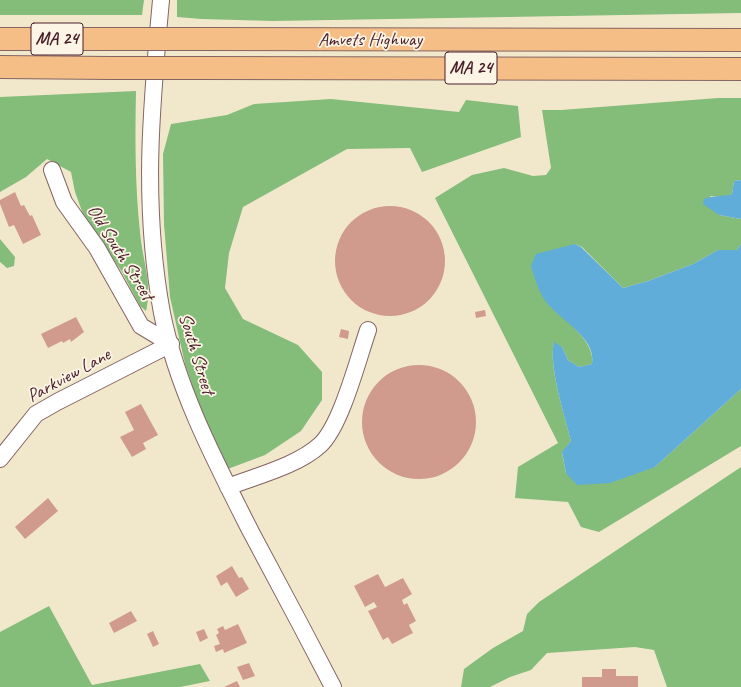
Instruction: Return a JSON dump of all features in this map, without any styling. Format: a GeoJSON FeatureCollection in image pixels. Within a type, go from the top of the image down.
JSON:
{"type":"FeatureCollection","features":[{"type":"Feature","properties":{"kind":"highway","name":"Amvets Highway"},"geometry":{"type":"LineString","coordinates":[[0,39],[741,40]]}},
{"type":"Feature","properties":{"kind":"highway","name":"Amvets Highway"},"geometry":{"type":"LineString","coordinates":[[0,67],[741,69]]}},
{"type":"Feature","properties":{"kind":"street","name":"South Street"},"geometry":{"type":"LineString","coordinates":[[161,0],[150,124],[149,196],[158,287],[171,344],[203,436],[228,487],[333,687]]}},
{"type":"Feature","properties":{"kind":"street","name":"Old South Street"},"geometry":{"type":"LineString","coordinates":[[52,170],[64,202],[97,248],[141,326],[171,344]]}},
{"type":"Feature","properties":{"kind":"street"},"geometry":{"type":"LineString","coordinates":[[228,487],[295,461],[320,445],[338,418],[368,330]]}},
{"type":"Feature","properties":{"kind":"street","name":"Parkview Lane"},"geometry":{"type":"LineString","coordinates":[[0,459],[36,414],[171,344]]}},
{"type":"Feature","properties":{"kind":"green space"},"geometry":{"type":"Polygon","coordinates":[[[0,0],[144,0],[142,15],[0,15],[0,0]]]}},
{"type":"Feature","properties":{"kind":"green space"},"geometry":{"type":"Polygon","coordinates":[[[177,0],[741,0],[741,13],[273,21],[177,17],[177,0]]]}},
{"type":"Feature","properties":{"kind":"green space"},"geometry":{"type":"Polygon","coordinates":[[[136,91],[136,179],[141,242],[148,282],[148,301],[146,311],[140,306],[122,272],[83,214],[75,192],[71,172],[47,159],[26,177],[0,192],[0,97],[136,91]]]}},
{"type":"Feature","properties":{"kind":"green space"},"geometry":{"type":"Polygon","coordinates":[[[718,98],[741,98],[741,180],[734,181],[732,194],[724,197],[710,196],[719,215],[741,219],[741,244],[737,250],[718,250],[693,264],[648,281],[623,288],[582,247],[575,244],[547,303],[577,330],[589,347],[592,355],[592,364],[579,367],[568,360],[562,347],[554,343],[553,364],[555,377],[571,441],[562,453],[566,473],[655,467],[741,389],[741,446],[599,532],[581,527],[568,502],[515,498],[518,467],[558,443],[435,198],[472,175],[504,168],[533,176],[546,175],[551,168],[542,110],[561,110],[718,98]]]}},
{"type":"Feature","properties":{"kind":"green space"},"geometry":{"type":"Polygon","coordinates":[[[331,99],[459,112],[466,100],[518,106],[521,137],[422,172],[410,148],[347,149],[243,207],[229,253],[225,288],[243,319],[298,345],[322,372],[322,400],[301,431],[265,455],[225,470],[203,417],[185,364],[170,297],[164,224],[163,154],[171,124],[227,115],[254,104],[331,99]]]}},
{"type":"Feature","properties":{"kind":"green space"},"geometry":{"type":"Polygon","coordinates":[[[0,239],[15,257],[14,266],[7,268],[0,262],[0,239]]]}},
{"type":"Feature","properties":{"kind":"green space"},"geometry":{"type":"Polygon","coordinates":[[[741,467],[741,687],[667,687],[654,650],[635,647],[547,653],[531,670],[510,677],[490,687],[461,687],[464,669],[493,648],[523,631],[527,614],[539,602],[741,467]]]}},
{"type":"Feature","properties":{"kind":"green space"},"geometry":{"type":"Polygon","coordinates":[[[49,606],[92,685],[200,664],[210,681],[180,687],[0,687],[0,632],[49,606]]]}},
{"type":"Feature","properties":{"kind":"water"},"geometry":{"type":"Polygon","coordinates":[[[741,180],[741,219],[719,215],[703,204],[704,199],[732,194],[734,181],[741,180]]]}},
{"type":"Feature","properties":{"kind":"water"},"geometry":{"type":"Polygon","coordinates":[[[575,244],[581,247],[623,288],[648,281],[693,264],[718,250],[737,250],[741,244],[741,389],[655,467],[610,483],[577,485],[566,473],[562,452],[571,441],[555,377],[553,364],[554,342],[562,347],[568,360],[579,367],[592,364],[592,355],[589,346],[583,337],[543,298],[531,266],[536,254],[575,244]]]}},
{"type":"Feature","properties":{"kind":"building"},"geometry":{"type":"Polygon","coordinates":[[[15,192],[21,206],[24,205],[30,216],[32,215],[41,235],[23,244],[14,225],[9,227],[0,204],[0,200],[15,192]]]}},
{"type":"Feature","properties":{"kind":"building"},"geometry":{"type":"Polygon","coordinates":[[[390,206],[401,207],[411,211],[429,222],[440,240],[444,250],[444,272],[440,282],[429,300],[411,311],[401,315],[390,316],[379,315],[369,311],[351,300],[340,282],[336,272],[335,261],[336,250],[340,240],[351,222],[369,211],[379,207],[390,206]]]}},
{"type":"Feature","properties":{"kind":"building"},"geometry":{"type":"Polygon","coordinates":[[[485,310],[486,316],[476,318],[475,312],[485,310]]]}},
{"type":"Feature","properties":{"kind":"building"},"geometry":{"type":"Polygon","coordinates":[[[76,317],[84,332],[71,342],[70,339],[63,343],[62,341],[48,348],[41,334],[76,317]]]}},
{"type":"Feature","properties":{"kind":"building"},"geometry":{"type":"Polygon","coordinates":[[[341,329],[349,331],[348,339],[339,337],[341,329]]]}},
{"type":"Feature","properties":{"kind":"building"},"geometry":{"type":"Polygon","coordinates":[[[419,365],[441,369],[459,382],[472,400],[476,422],[472,444],[459,462],[441,475],[419,479],[397,475],[379,462],[366,444],[362,422],[366,400],[379,382],[397,369],[419,365]]]}},
{"type":"Feature","properties":{"kind":"building"},"geometry":{"type":"Polygon","coordinates":[[[141,404],[158,435],[143,443],[146,449],[132,457],[120,437],[134,430],[125,412],[141,404]]]}},
{"type":"Feature","properties":{"kind":"building"},"geometry":{"type":"Polygon","coordinates":[[[48,498],[58,511],[25,539],[15,527],[48,498]]]}},
{"type":"Feature","properties":{"kind":"building"},"geometry":{"type":"Polygon","coordinates":[[[232,566],[239,578],[242,577],[249,589],[236,597],[227,582],[221,586],[216,576],[232,566]]]}},
{"type":"Feature","properties":{"kind":"building"},"geometry":{"type":"Polygon","coordinates":[[[378,574],[385,587],[403,578],[412,594],[402,600],[404,605],[407,603],[416,621],[409,625],[413,633],[392,644],[388,637],[383,640],[368,611],[377,607],[374,602],[365,607],[354,586],[378,574]]]}},
{"type":"Feature","properties":{"kind":"building"},"geometry":{"type":"Polygon","coordinates":[[[131,611],[137,621],[114,633],[109,623],[131,611]]]}},
{"type":"Feature","properties":{"kind":"building"},"geometry":{"type":"Polygon","coordinates":[[[238,624],[247,643],[224,653],[223,649],[216,652],[214,646],[220,644],[216,635],[219,633],[217,629],[223,626],[225,630],[238,624]]]}},
{"type":"Feature","properties":{"kind":"building"},"geometry":{"type":"Polygon","coordinates":[[[204,629],[208,638],[200,642],[196,632],[204,629]]]}},
{"type":"Feature","properties":{"kind":"building"},"geometry":{"type":"Polygon","coordinates":[[[153,631],[159,644],[153,647],[147,634],[153,631]]]}},
{"type":"Feature","properties":{"kind":"building"},"geometry":{"type":"Polygon","coordinates":[[[249,663],[255,676],[243,680],[237,667],[249,663]]]}},
{"type":"Feature","properties":{"kind":"building"},"geometry":{"type":"Polygon","coordinates":[[[602,669],[616,669],[616,676],[638,676],[638,687],[582,687],[582,677],[602,677],[602,669]]]}},
{"type":"Feature","properties":{"kind":"building"},"geometry":{"type":"Polygon","coordinates":[[[237,681],[240,687],[224,687],[237,681]]]}}]}
